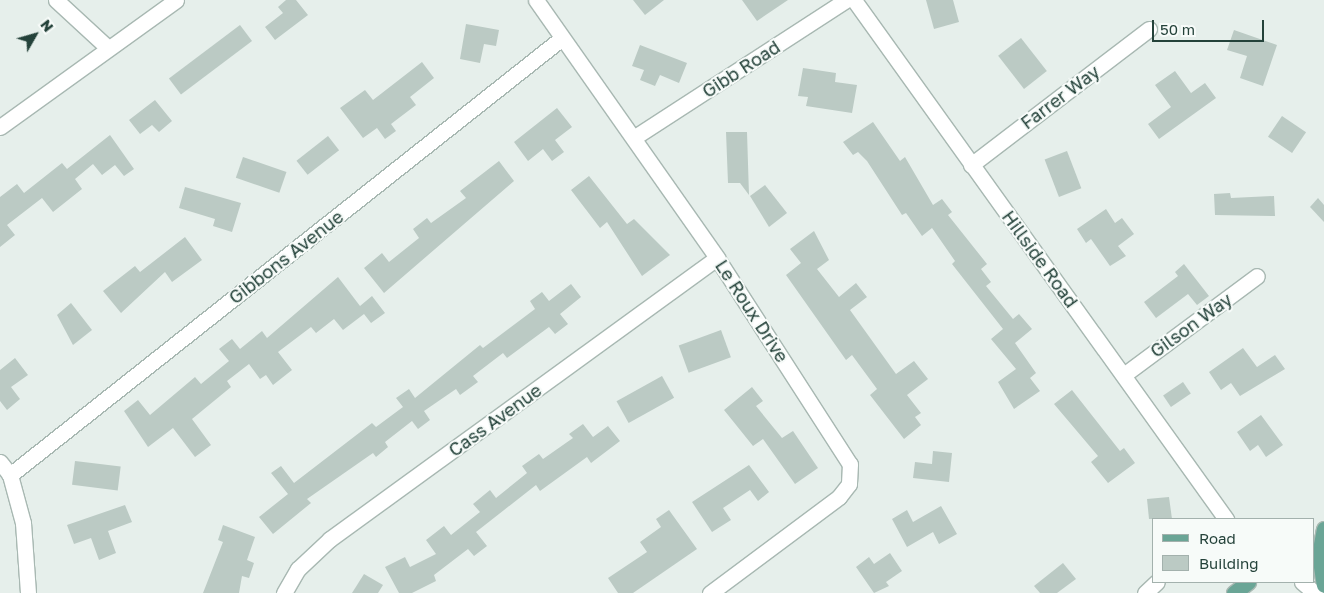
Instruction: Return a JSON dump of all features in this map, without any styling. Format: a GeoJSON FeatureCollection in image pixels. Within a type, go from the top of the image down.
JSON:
{"type":"FeatureCollection","features":[{"type":"Feature","properties":{"kind":"main road"},"geometry":{"type":"LineString","coordinates":[[1314,530],[1324,522]]}},
{"type":"Feature","properties":{"kind":"main road"},"geometry":{"type":"LineString","coordinates":[[1324,529],[1319,554],[1324,585]]}},
{"type":"Feature","properties":{"kind":"main road"},"geometry":{"type":"LineString","coordinates":[[1234,593],[1247,583]]}},
{"type":"Feature","properties":{"kind":"street"},"geometry":{"type":"LineString","coordinates":[[56,0],[107,47]]}},
{"type":"Feature","properties":{"kind":"street"},"geometry":{"type":"LineString","coordinates":[[0,127],[107,47],[176,0]]}},
{"type":"Feature","properties":{"kind":"street","name":"Le Roux Drive"},"geometry":{"type":"LineString","coordinates":[[536,0],[635,137],[718,258],[850,464],[849,484],[839,497],[710,593]]}},
{"type":"Feature","properties":{"kind":"street","name":"Gibb Road"},"geometry":{"type":"LineString","coordinates":[[635,137],[846,0]]}},
{"type":"Feature","properties":{"kind":"street","name":"Hillside Road"},"geometry":{"type":"LineString","coordinates":[[854,0],[970,165],[1125,374],[1224,518]]}},
{"type":"Feature","properties":{"kind":"street","name":"Farrer Way"},"geometry":{"type":"LineString","coordinates":[[970,165],[1149,29]]}},
{"type":"Feature","properties":{"kind":"street","name":"Gibbons Avenue"},"geometry":{"type":"LineString","coordinates":[[10,475],[562,38]]}},
{"type":"Feature","properties":{"kind":"street","name":"Cass Avenue"},"geometry":{"type":"LineString","coordinates":[[284,593],[298,569],[330,539],[718,258]]}},
{"type":"Feature","properties":{"kind":"street","name":"Gilson Way"},"geometry":{"type":"LineString","coordinates":[[1125,374],[1257,276]]}},
{"type":"Feature","properties":{"kind":"street"},"geometry":{"type":"LineString","coordinates":[[0,462],[10,475],[22,523],[28,593]]}},
{"type":"Feature","properties":{"kind":"street"},"geometry":{"type":"LineString","coordinates":[[1145,593],[1156,583]]}},
{"type":"Feature","properties":{"kind":"street"},"geometry":{"type":"LineString","coordinates":[[1303,583],[1315,593]]}},
{"type":"Feature","properties":{"kind":"building"},"geometry":{"type":"Polygon","coordinates":[[[286,0],[296,0],[308,15],[275,40],[265,27],[283,13],[278,7],[286,0]]]}},
{"type":"Feature","properties":{"kind":"building"},"geometry":{"type":"Polygon","coordinates":[[[633,0],[664,0],[645,15],[633,0]]]}},
{"type":"Feature","properties":{"kind":"building"},"geometry":{"type":"Polygon","coordinates":[[[742,0],[788,0],[757,21],[742,0]]]}},
{"type":"Feature","properties":{"kind":"building"},"geometry":{"type":"Polygon","coordinates":[[[926,0],[953,0],[959,22],[934,29],[926,0]]]}},
{"type":"Feature","properties":{"kind":"building"},"geometry":{"type":"Polygon","coordinates":[[[466,24],[499,30],[496,46],[484,44],[480,63],[460,59],[466,24]]]}},
{"type":"Feature","properties":{"kind":"building"},"geometry":{"type":"Polygon","coordinates":[[[240,25],[252,41],[181,95],[169,79],[240,25]]]}},
{"type":"Feature","properties":{"kind":"building"},"geometry":{"type":"Polygon","coordinates":[[[1234,30],[1277,45],[1263,86],[1240,78],[1247,56],[1227,50],[1234,30]]]}},
{"type":"Feature","properties":{"kind":"building"},"geometry":{"type":"Polygon","coordinates":[[[1021,38],[1047,71],[1024,89],[998,56],[1021,38]]]}},
{"type":"Feature","properties":{"kind":"building"},"geometry":{"type":"Polygon","coordinates":[[[640,45],[687,63],[679,83],[660,75],[655,86],[640,80],[644,70],[632,66],[640,45]]]}},
{"type":"Feature","properties":{"kind":"building"},"geometry":{"type":"Polygon","coordinates":[[[422,62],[434,78],[410,97],[416,105],[391,124],[396,131],[385,139],[377,128],[363,138],[340,108],[365,90],[373,100],[422,62]]]}},
{"type":"Feature","properties":{"kind":"building"},"geometry":{"type":"Polygon","coordinates":[[[803,68],[836,73],[835,82],[857,85],[852,113],[806,106],[808,97],[798,96],[803,68]]]}},
{"type":"Feature","properties":{"kind":"building"},"geometry":{"type":"Polygon","coordinates":[[[1175,71],[1191,93],[1205,83],[1216,98],[1159,139],[1148,124],[1171,107],[1155,85],[1175,71]]]}},
{"type":"Feature","properties":{"kind":"building"},"geometry":{"type":"Polygon","coordinates":[[[155,100],[172,121],[159,132],[152,125],[140,134],[129,120],[155,100]]]}},
{"type":"Feature","properties":{"kind":"building"},"geometry":{"type":"Polygon","coordinates":[[[557,108],[572,127],[555,140],[564,152],[552,161],[543,149],[528,161],[514,142],[557,108]]]}},
{"type":"Feature","properties":{"kind":"building"},"geometry":{"type":"Polygon","coordinates":[[[1282,116],[1306,132],[1292,153],[1268,137],[1282,116]]]}},
{"type":"Feature","properties":{"kind":"building"},"geometry":{"type":"Polygon","coordinates":[[[873,122],[900,161],[905,157],[933,205],[942,199],[952,212],[948,215],[987,264],[981,269],[991,282],[986,286],[1013,319],[1019,314],[1032,329],[1015,343],[1036,373],[1030,378],[1040,391],[1014,409],[998,382],[1016,369],[991,339],[1003,329],[952,264],[955,261],[932,228],[922,236],[906,213],[902,215],[867,161],[858,152],[853,155],[843,142],[873,122]]]}},
{"type":"Feature","properties":{"kind":"building"},"geometry":{"type":"Polygon","coordinates":[[[726,132],[747,132],[749,195],[740,183],[728,183],[726,132]]]}},
{"type":"Feature","properties":{"kind":"building"},"geometry":{"type":"Polygon","coordinates":[[[110,135],[134,169],[124,176],[115,165],[102,175],[93,164],[75,179],[82,189],[53,212],[42,198],[7,225],[15,235],[0,247],[0,197],[17,184],[24,193],[62,163],[67,169],[110,135]]]}},
{"type":"Feature","properties":{"kind":"building"},"geometry":{"type":"Polygon","coordinates":[[[328,136],[339,150],[308,175],[296,161],[328,136]]]}},
{"type":"Feature","properties":{"kind":"building"},"geometry":{"type":"Polygon","coordinates":[[[1067,151],[1081,188],[1059,197],[1045,160],[1067,151]]]}},
{"type":"Feature","properties":{"kind":"building"},"geometry":{"type":"Polygon","coordinates":[[[243,157],[286,172],[279,193],[236,178],[243,157]]]}},
{"type":"Feature","properties":{"kind":"building"},"geometry":{"type":"Polygon","coordinates":[[[499,161],[514,181],[384,293],[364,268],[382,253],[389,262],[419,238],[413,229],[427,218],[431,223],[466,198],[460,191],[499,161]]]}},
{"type":"Feature","properties":{"kind":"building"},"geometry":{"type":"Polygon","coordinates":[[[589,176],[627,224],[634,219],[670,255],[642,276],[607,222],[600,228],[571,190],[589,176]]]}},
{"type":"Feature","properties":{"kind":"building"},"geometry":{"type":"Polygon","coordinates":[[[765,185],[787,213],[769,227],[750,196],[765,185]]]}},
{"type":"Feature","properties":{"kind":"building"},"geometry":{"type":"Polygon","coordinates":[[[185,187],[241,203],[232,232],[213,226],[215,219],[179,208],[185,187]]]}},
{"type":"Feature","properties":{"kind":"building"},"geometry":{"type":"Polygon","coordinates":[[[1230,193],[1231,198],[1274,196],[1275,216],[1215,215],[1214,194],[1230,193]]]}},
{"type":"Feature","properties":{"kind":"building"},"geometry":{"type":"Polygon","coordinates":[[[1318,198],[1324,205],[1324,222],[1310,207],[1318,198]]]}},
{"type":"Feature","properties":{"kind":"building"},"geometry":{"type":"Polygon","coordinates":[[[1106,209],[1115,223],[1122,218],[1134,234],[1118,246],[1126,256],[1110,266],[1091,239],[1086,243],[1077,229],[1106,209]]]}},
{"type":"Feature","properties":{"kind":"building"},"geometry":{"type":"Polygon","coordinates":[[[814,231],[829,260],[817,269],[839,297],[856,283],[867,297],[850,310],[896,374],[914,361],[928,379],[907,395],[921,413],[915,417],[921,425],[904,439],[870,395],[877,389],[852,355],[846,360],[786,275],[801,263],[790,249],[814,231]]]}},
{"type":"Feature","properties":{"kind":"building"},"geometry":{"type":"Polygon","coordinates":[[[185,237],[202,260],[172,282],[165,272],[121,313],[103,291],[135,266],[140,272],[185,237]]]}},
{"type":"Feature","properties":{"kind":"building"},"geometry":{"type":"Polygon","coordinates":[[[1184,264],[1209,296],[1197,305],[1188,294],[1156,318],[1144,302],[1178,276],[1175,272],[1184,264]]]}},
{"type":"Feature","properties":{"kind":"building"},"geometry":{"type":"Polygon","coordinates":[[[338,277],[360,306],[372,296],[385,313],[371,323],[364,314],[343,330],[334,319],[316,333],[311,327],[278,352],[292,370],[273,385],[266,375],[260,379],[249,364],[227,381],[231,387],[192,419],[211,445],[195,457],[173,428],[148,447],[124,411],[138,400],[150,415],[195,377],[201,384],[229,361],[219,349],[232,339],[240,349],[262,331],[267,338],[338,277]]]}},
{"type":"Feature","properties":{"kind":"building"},"geometry":{"type":"Polygon","coordinates":[[[571,284],[581,297],[560,314],[568,324],[555,334],[549,327],[507,358],[503,353],[473,376],[478,382],[460,395],[456,389],[424,411],[430,420],[418,429],[412,421],[385,442],[388,447],[376,457],[373,453],[307,499],[311,503],[273,534],[259,517],[288,494],[271,473],[281,466],[294,483],[372,423],[376,427],[403,407],[396,398],[409,389],[415,398],[480,345],[483,348],[535,309],[530,301],[542,292],[549,301],[571,284]]]}},
{"type":"Feature","properties":{"kind":"building"},"geometry":{"type":"Polygon","coordinates":[[[71,303],[92,330],[73,345],[57,315],[71,303]]]}},
{"type":"Feature","properties":{"kind":"building"},"geometry":{"type":"Polygon","coordinates":[[[721,330],[731,357],[689,373],[679,345],[721,330]]]}},
{"type":"Feature","properties":{"kind":"building"},"geometry":{"type":"Polygon","coordinates":[[[1243,348],[1257,367],[1275,355],[1285,369],[1240,396],[1231,383],[1221,390],[1209,372],[1243,348]]]}},
{"type":"Feature","properties":{"kind":"building"},"geometry":{"type":"Polygon","coordinates":[[[15,358],[28,375],[11,387],[20,399],[7,410],[0,401],[0,370],[15,358]]]}},
{"type":"Feature","properties":{"kind":"building"},"geometry":{"type":"Polygon","coordinates":[[[662,376],[674,398],[629,423],[617,401],[662,376]]]}},
{"type":"Feature","properties":{"kind":"building"},"geometry":{"type":"Polygon","coordinates":[[[1183,382],[1191,394],[1171,407],[1163,395],[1183,382]]]}},
{"type":"Feature","properties":{"kind":"building"},"geometry":{"type":"Polygon","coordinates":[[[752,387],[763,401],[756,406],[782,438],[793,431],[818,468],[795,484],[763,439],[753,446],[724,410],[752,387]]]}},
{"type":"Feature","properties":{"kind":"building"},"geometry":{"type":"Polygon","coordinates":[[[1072,390],[1120,451],[1124,448],[1135,463],[1108,483],[1091,462],[1098,456],[1054,404],[1072,390]]]}},
{"type":"Feature","properties":{"kind":"building"},"geometry":{"type":"Polygon","coordinates":[[[1261,415],[1283,445],[1266,457],[1258,445],[1250,451],[1237,432],[1261,415]]]}},
{"type":"Feature","properties":{"kind":"building"},"geometry":{"type":"Polygon","coordinates":[[[583,424],[593,437],[608,426],[620,441],[591,463],[587,457],[540,491],[536,485],[476,532],[487,546],[474,556],[468,549],[434,575],[436,581],[412,593],[399,593],[385,567],[405,557],[410,567],[436,554],[426,540],[444,526],[451,535],[480,512],[473,504],[490,490],[496,498],[527,473],[522,466],[539,454],[543,459],[573,438],[569,434],[583,424]]]}},
{"type":"Feature","properties":{"kind":"building"},"geometry":{"type":"Polygon","coordinates":[[[933,451],[952,453],[949,482],[913,478],[915,462],[932,464],[933,451]]]}},
{"type":"Feature","properties":{"kind":"building"},"geometry":{"type":"Polygon","coordinates":[[[75,461],[121,467],[118,490],[72,485],[75,461]]]}},
{"type":"Feature","properties":{"kind":"building"},"geometry":{"type":"Polygon","coordinates":[[[749,465],[769,492],[758,501],[750,490],[723,508],[731,520],[712,532],[692,502],[749,465]]]}},
{"type":"Feature","properties":{"kind":"building"},"geometry":{"type":"Polygon","coordinates":[[[1169,497],[1172,518],[1149,519],[1147,499],[1169,497]]]}},
{"type":"Feature","properties":{"kind":"building"},"geometry":{"type":"Polygon","coordinates":[[[125,505],[132,522],[108,531],[116,553],[99,560],[91,538],[74,544],[67,525],[125,505]]]}},
{"type":"Feature","properties":{"kind":"building"},"geometry":{"type":"Polygon","coordinates":[[[941,506],[957,534],[939,544],[933,532],[907,547],[892,519],[907,510],[913,522],[941,506]]]}},
{"type":"Feature","properties":{"kind":"building"},"geometry":{"type":"Polygon","coordinates":[[[669,510],[697,549],[633,593],[618,593],[608,578],[647,552],[640,542],[661,527],[656,519],[669,510]]]}},
{"type":"Feature","properties":{"kind":"building"},"geometry":{"type":"Polygon","coordinates":[[[223,525],[255,537],[247,560],[254,563],[249,578],[242,576],[239,593],[203,593],[223,542],[218,540],[223,525]]]}},
{"type":"Feature","properties":{"kind":"building"},"geometry":{"type":"Polygon","coordinates":[[[890,553],[902,571],[886,582],[889,586],[874,593],[856,567],[869,557],[874,564],[890,553]]]}},
{"type":"Feature","properties":{"kind":"building"},"geometry":{"type":"Polygon","coordinates":[[[1063,563],[1076,579],[1057,593],[1040,593],[1034,586],[1063,563]]]}},
{"type":"Feature","properties":{"kind":"building"},"geometry":{"type":"Polygon","coordinates":[[[364,574],[383,585],[378,593],[352,593],[364,574]]]}}]}
